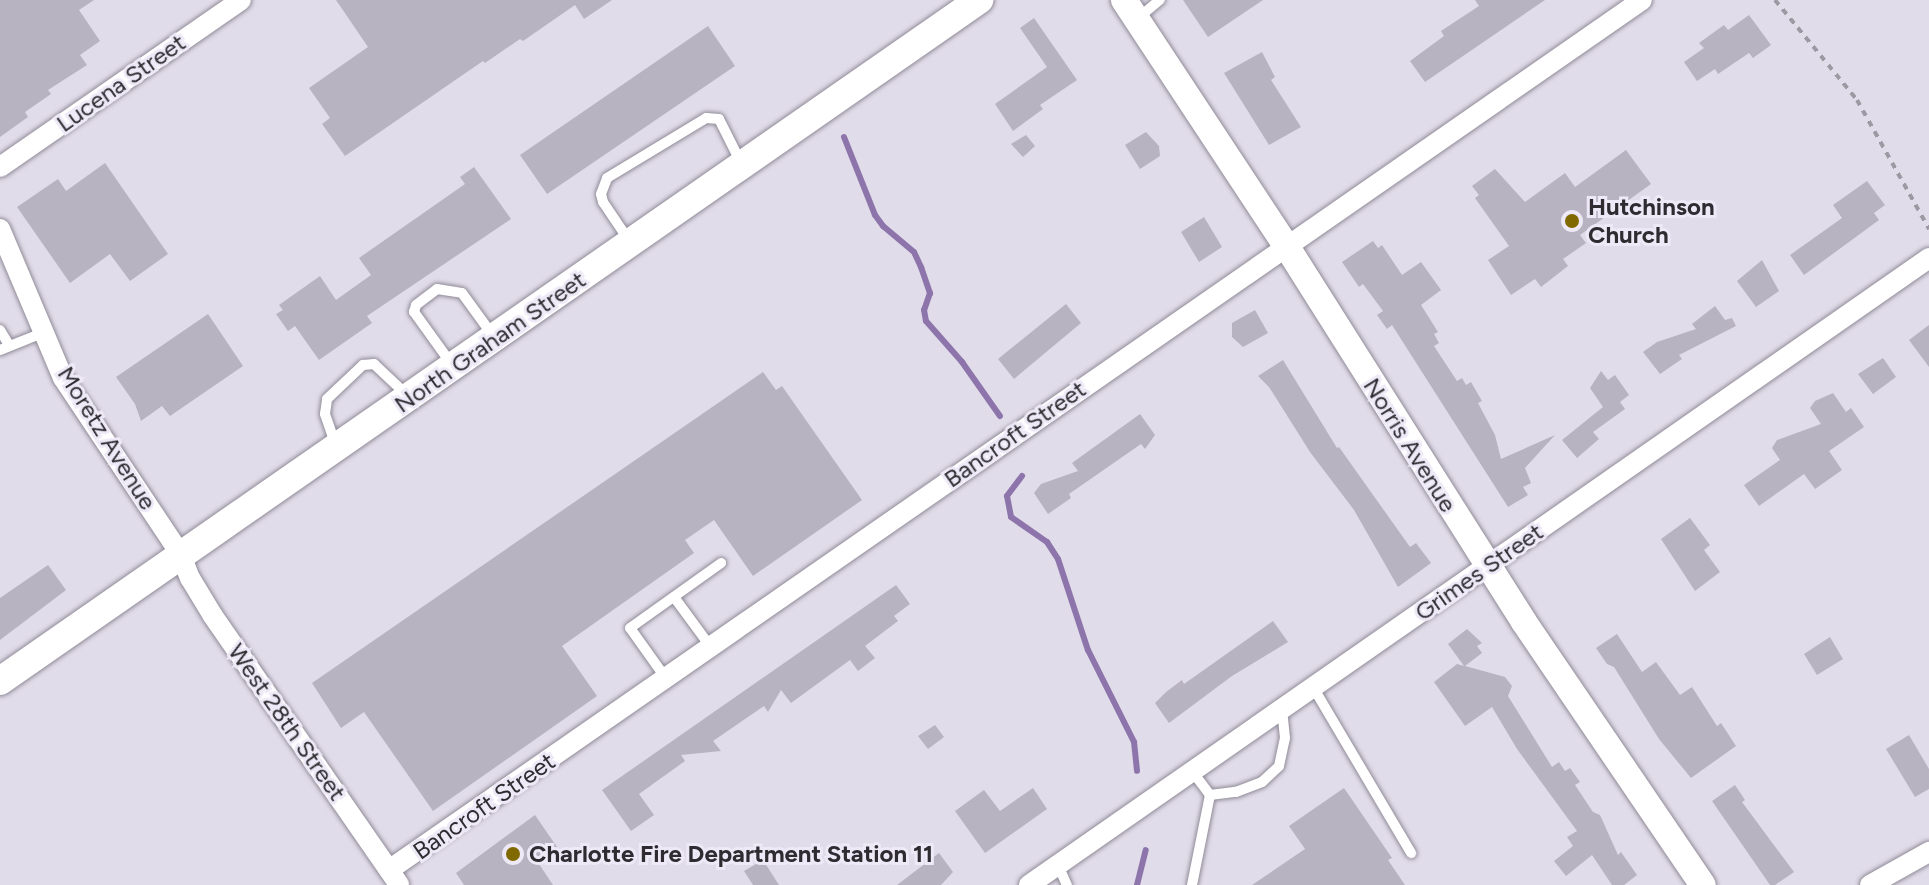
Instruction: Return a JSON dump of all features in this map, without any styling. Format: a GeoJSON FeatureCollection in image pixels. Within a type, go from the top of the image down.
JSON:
{"type":"FeatureCollection","features":[{"type":"Feature","properties":{"kind":"main road","name":"North Graham Street"},"geometry":{"type":"LineString","coordinates":[[0,681],[979,0]]}},
{"type":"Feature","properties":{"kind":"street","name":"Lucena Street"},"geometry":{"type":"LineString","coordinates":[[0,167],[241,0]]}},
{"type":"Feature","properties":{"kind":"street","name":"Bancroft Street"},"geometry":{"type":"LineString","coordinates":[[394,878],[665,677],[1642,0]]}},
{"type":"Feature","properties":{"kind":"street","name":"Norris Avenue"},"geometry":{"type":"LineString","coordinates":[[1131,10],[1287,247],[1488,566],[1703,885]]}},
{"type":"Feature","properties":{"kind":"street","name":"Moretz Avenue"},"geometry":{"type":"LineString","coordinates":[[0,229],[63,378],[181,555]]}},
{"type":"Feature","properties":{"kind":"street","name":"Grimes Street"},"geometry":{"type":"LineString","coordinates":[[1029,885],[1929,258]]}},
{"type":"Feature","properties":{"kind":"street","name":"West 28th Street"},"geometry":{"type":"LineString","coordinates":[[181,555],[190,578],[213,616],[394,878]]}},
{"type":"Feature","properties":{"kind":"street"},"geometry":{"type":"LineString","coordinates":[[1870,885],[1929,852]]}},
{"type":"Feature","properties":{"kind":"lane"},"geometry":{"type":"LineString","coordinates":[[1131,10],[1160,0]]}},
{"type":"Feature","properties":{"kind":"lane"},"geometry":{"type":"LineString","coordinates":[[631,244],[603,202],[601,194],[607,178],[706,118],[719,119],[743,165]]}},
{"type":"Feature","properties":{"kind":"lane"},"geometry":{"type":"LineString","coordinates":[[454,367],[414,312],[416,305],[437,289],[462,293],[495,339]]}},
{"type":"Feature","properties":{"kind":"lane"},"geometry":{"type":"LineString","coordinates":[[0,330],[4,347],[45,332]]}},
{"type":"Feature","properties":{"kind":"lane"},"geometry":{"type":"LineString","coordinates":[[336,447],[325,414],[327,399],[363,365],[374,364],[410,398]]}},
{"type":"Feature","properties":{"kind":"lane"},"geometry":{"type":"LineString","coordinates":[[665,677],[630,628],[721,563]]}},
{"type":"Feature","properties":{"kind":"lane"},"geometry":{"type":"LineString","coordinates":[[674,597],[710,646]]}},
{"type":"Feature","properties":{"kind":"lane"},"geometry":{"type":"LineString","coordinates":[[1313,687],[1411,853]]}},
{"type":"Feature","properties":{"kind":"lane"},"geometry":{"type":"LineString","coordinates":[[1210,795],[1236,792],[1262,782],[1279,766],[1285,738],[1282,709]]}},
{"type":"Feature","properties":{"kind":"lane"},"geometry":{"type":"LineString","coordinates":[[1192,771],[1210,795],[1192,885]]}},
{"type":"Feature","properties":{"kind":"lane"},"geometry":{"type":"LineString","coordinates":[[1058,865],[1067,885]]}},
{"type":"Feature","properties":{"kind":"path"},"geometry":{"type":"LineString","coordinates":[[1775,0],[1857,100],[1929,229]]}},
{"type":"Feature","properties":{"kind":"building"},"geometry":{"type":"Polygon","coordinates":[[[0,0],[94,0],[79,10],[100,41],[80,55],[87,65],[48,90],[51,94],[25,112],[28,117],[0,137],[0,0]]]}},
{"type":"Feature","properties":{"kind":"building"},"geometry":{"type":"Polygon","coordinates":[[[336,0],[612,0],[584,19],[575,5],[523,41],[520,39],[485,63],[483,61],[345,156],[322,124],[330,118],[309,88],[368,47],[336,0]]]}},
{"type":"Feature","properties":{"kind":"building"},"geometry":{"type":"Polygon","coordinates":[[[1183,0],[1263,0],[1208,37],[1183,0]]]}},
{"type":"Feature","properties":{"kind":"building"},"geometry":{"type":"Polygon","coordinates":[[[1475,0],[1545,0],[1425,82],[1410,61],[1444,36],[1441,31],[1479,6],[1475,0]]]}},
{"type":"Feature","properties":{"kind":"building"},"geometry":{"type":"Polygon","coordinates":[[[1749,15],[1771,45],[1753,58],[1749,53],[1718,74],[1715,69],[1697,81],[1684,62],[1704,48],[1699,43],[1724,25],[1728,30],[1749,15]]]}},
{"type":"Feature","properties":{"kind":"building"},"geometry":{"type":"Polygon","coordinates":[[[1034,18],[1077,80],[1040,105],[1043,109],[1013,131],[995,104],[1047,67],[1020,28],[1034,18]]]}},
{"type":"Feature","properties":{"kind":"building"},"geometry":{"type":"Polygon","coordinates":[[[708,26],[735,66],[547,194],[520,155],[708,26]]]}},
{"type":"Feature","properties":{"kind":"building"},"geometry":{"type":"Polygon","coordinates":[[[1262,52],[1275,77],[1271,80],[1301,127],[1269,145],[1224,73],[1262,52]]]}},
{"type":"Feature","properties":{"kind":"building"},"geometry":{"type":"Polygon","coordinates":[[[1146,132],[1159,146],[1160,156],[1140,169],[1125,145],[1146,132]]]}},
{"type":"Feature","properties":{"kind":"building"},"geometry":{"type":"Polygon","coordinates":[[[1026,135],[1035,146],[1023,157],[1011,144],[1026,135]]]}},
{"type":"Feature","properties":{"kind":"building","name":"Hutchinson Church"},"geometry":{"type":"Polygon","coordinates":[[[1626,150],[1651,184],[1580,235],[1586,243],[1563,259],[1568,266],[1541,287],[1535,279],[1511,295],[1488,260],[1509,246],[1475,198],[1479,195],[1472,186],[1495,169],[1525,202],[1565,173],[1575,187],[1626,150]]]}},
{"type":"Feature","properties":{"kind":"building"},"geometry":{"type":"Polygon","coordinates":[[[105,163],[168,254],[130,281],[110,254],[70,283],[17,207],[58,179],[66,191],[105,163]]]}},
{"type":"Feature","properties":{"kind":"building"},"geometry":{"type":"Polygon","coordinates":[[[474,167],[511,219],[367,316],[372,323],[319,360],[295,326],[288,331],[276,314],[283,310],[279,305],[320,276],[336,300],[371,275],[359,258],[465,184],[460,177],[474,167]]]}},
{"type":"Feature","properties":{"kind":"building"},"geometry":{"type":"Polygon","coordinates":[[[1867,181],[1885,205],[1874,213],[1879,220],[1804,275],[1790,255],[1842,218],[1833,205],[1867,181]]]}},
{"type":"Feature","properties":{"kind":"building"},"geometry":{"type":"Polygon","coordinates":[[[1204,217],[1222,247],[1199,262],[1181,232],[1204,217]]]}},
{"type":"Feature","properties":{"kind":"building"},"geometry":{"type":"Polygon","coordinates":[[[1373,241],[1378,248],[1382,245],[1402,275],[1421,262],[1441,290],[1421,305],[1438,332],[1434,334],[1439,343],[1434,346],[1457,381],[1462,378],[1466,385],[1471,382],[1482,401],[1478,403],[1495,435],[1501,459],[1555,435],[1525,468],[1531,483],[1523,487],[1528,495],[1508,507],[1392,325],[1387,329],[1377,315],[1383,311],[1363,284],[1359,287],[1342,262],[1373,241]]]}},
{"type":"Feature","properties":{"kind":"building"},"geometry":{"type":"Polygon","coordinates":[[[1762,260],[1779,291],[1756,307],[1737,281],[1762,260]]]}},
{"type":"Feature","properties":{"kind":"building"},"geometry":{"type":"Polygon","coordinates":[[[1066,304],[1081,323],[1014,379],[998,359],[1066,304]]]}},
{"type":"Feature","properties":{"kind":"building"},"geometry":{"type":"Polygon","coordinates":[[[1715,306],[1725,320],[1732,318],[1736,326],[1679,355],[1682,359],[1660,374],[1643,352],[1657,342],[1696,329],[1692,324],[1715,306]]]}},
{"type":"Feature","properties":{"kind":"building"},"geometry":{"type":"Polygon","coordinates":[[[1255,310],[1268,333],[1243,347],[1232,337],[1232,323],[1255,310]]]}},
{"type":"Feature","properties":{"kind":"building"},"geometry":{"type":"Polygon","coordinates":[[[208,314],[243,366],[170,416],[162,406],[141,421],[135,404],[116,377],[208,314]]]}},
{"type":"Feature","properties":{"kind":"building"},"geometry":{"type":"Polygon","coordinates":[[[1929,325],[1929,367],[1909,340],[1929,325]]]}},
{"type":"Feature","properties":{"kind":"building"},"geometry":{"type":"Polygon","coordinates":[[[1883,358],[1896,377],[1873,394],[1858,374],[1883,358]]]}},
{"type":"Feature","properties":{"kind":"building"},"geometry":{"type":"Polygon","coordinates":[[[1283,360],[1337,448],[1410,547],[1416,543],[1431,563],[1398,587],[1354,510],[1310,452],[1269,387],[1258,376],[1283,360]]]}},
{"type":"Feature","properties":{"kind":"building"},"geometry":{"type":"Polygon","coordinates":[[[1601,371],[1608,380],[1615,375],[1629,395],[1620,402],[1625,409],[1593,432],[1599,439],[1577,458],[1562,440],[1603,407],[1590,388],[1601,371]]]}},
{"type":"Feature","properties":{"kind":"building"},"geometry":{"type":"Polygon","coordinates":[[[763,372],[776,390],[782,386],[862,500],[753,576],[714,520],[685,540],[694,553],[562,646],[597,696],[433,811],[364,712],[341,728],[312,683],[763,372]]]}},
{"type":"Feature","properties":{"kind":"building"},"geometry":{"type":"Polygon","coordinates":[[[1833,393],[1846,412],[1851,408],[1864,427],[1829,451],[1842,470],[1815,489],[1804,474],[1759,506],[1744,485],[1780,460],[1772,448],[1777,440],[1821,424],[1810,408],[1815,401],[1833,393]]]}},
{"type":"Feature","properties":{"kind":"building"},"geometry":{"type":"Polygon","coordinates":[[[1140,414],[1155,435],[1145,449],[1141,444],[1069,494],[1071,498],[1048,514],[1034,493],[1041,484],[1078,471],[1072,463],[1140,414]]]}},
{"type":"Feature","properties":{"kind":"building"},"geometry":{"type":"Polygon","coordinates":[[[1690,518],[1710,545],[1704,550],[1720,572],[1695,591],[1661,539],[1690,518]]]}},
{"type":"Feature","properties":{"kind":"building"},"geometry":{"type":"Polygon","coordinates":[[[48,565],[66,590],[0,640],[0,598],[48,565]]]}},
{"type":"Feature","properties":{"kind":"building"},"geometry":{"type":"Polygon","coordinates":[[[896,585],[910,604],[894,616],[898,621],[865,646],[875,658],[858,671],[850,660],[791,703],[781,690],[768,712],[764,706],[713,741],[721,751],[681,755],[685,761],[639,794],[654,815],[631,831],[602,790],[896,585]]]}},
{"type":"Feature","properties":{"kind":"building"},"geometry":{"type":"Polygon","coordinates":[[[1273,621],[1288,642],[1232,676],[1169,723],[1155,703],[1166,692],[1182,680],[1184,684],[1273,621]]]}},
{"type":"Feature","properties":{"kind":"building"},"geometry":{"type":"Polygon","coordinates":[[[1467,629],[1482,643],[1477,646],[1482,653],[1465,666],[1505,677],[1512,686],[1508,696],[1552,767],[1559,762],[1565,771],[1570,768],[1580,782],[1575,785],[1593,812],[1600,815],[1618,855],[1621,852],[1637,875],[1624,885],[1612,885],[1592,855],[1566,876],[1554,861],[1573,846],[1567,837],[1577,831],[1517,749],[1492,707],[1465,726],[1434,682],[1457,664],[1464,666],[1448,644],[1467,629]]]}},
{"type":"Feature","properties":{"kind":"building"},"geometry":{"type":"Polygon","coordinates":[[[1617,634],[1642,672],[1656,662],[1680,695],[1692,687],[1717,726],[1721,723],[1736,746],[1691,778],[1659,739],[1614,667],[1607,664],[1596,648],[1617,634]]]}},
{"type":"Feature","properties":{"kind":"building"},"geometry":{"type":"Polygon","coordinates":[[[1830,637],[1843,659],[1817,675],[1804,654],[1830,637]]]}},
{"type":"Feature","properties":{"kind":"building"},"geometry":{"type":"Polygon","coordinates":[[[935,725],[944,737],[928,749],[918,736],[935,725]]]}},
{"type":"Feature","properties":{"kind":"building"},"geometry":{"type":"Polygon","coordinates":[[[1909,735],[1929,769],[1929,789],[1915,797],[1886,749],[1909,735]]]}},
{"type":"Feature","properties":{"kind":"building"},"geometry":{"type":"Polygon","coordinates":[[[1735,785],[1745,800],[1742,802],[1794,872],[1775,885],[1770,885],[1712,801],[1735,785]]]}},
{"type":"Feature","properties":{"kind":"building"},"geometry":{"type":"Polygon","coordinates":[[[1033,788],[1047,809],[985,853],[955,811],[984,790],[1000,811],[1033,788]]]}},
{"type":"Feature","properties":{"kind":"building"},"geometry":{"type":"Polygon","coordinates":[[[1344,788],[1392,858],[1388,860],[1405,885],[1252,885],[1305,849],[1289,826],[1344,788]]]}},
{"type":"Feature","properties":{"kind":"building","name":"Charlotte Fire Department Station 11"},"geometry":{"type":"Polygon","coordinates":[[[535,815],[557,847],[537,861],[553,885],[464,885],[456,873],[535,815]]]}},
{"type":"Feature","properties":{"kind":"building"},"geometry":{"type":"Polygon","coordinates":[[[939,853],[953,872],[941,885],[897,885],[939,853]]]}},
{"type":"Feature","properties":{"kind":"building"},"geometry":{"type":"Polygon","coordinates":[[[763,860],[779,885],[753,885],[744,871],[763,860]]]}},
{"type":"Feature","properties":{"kind":"waterway"},"geometry":{"type":"LineString","coordinates":[[844,137],[875,215],[883,226],[914,252],[921,267],[930,293],[924,310],[926,321],[962,362],[1000,416]]}},
{"type":"Feature","properties":{"kind":"waterway"},"geometry":{"type":"LineString","coordinates":[[1022,476],[1007,496],[1011,517],[1047,542],[1058,559],[1088,650],[1134,742],[1137,771]]}},
{"type":"Feature","properties":{"kind":"waterway"},"geometry":{"type":"LineString","coordinates":[[1137,885],[1146,850]]}},
{"type":"Feature","properties":{"kind":"place","name":"Hutchinson Church"},"geometry":{"type":"Point","coordinates":[1572,221]}},
{"type":"Feature","properties":{"kind":"place","name":"Charlotte Fire Department Station 11"},"geometry":{"type":"Point","coordinates":[513,854]}}]}
